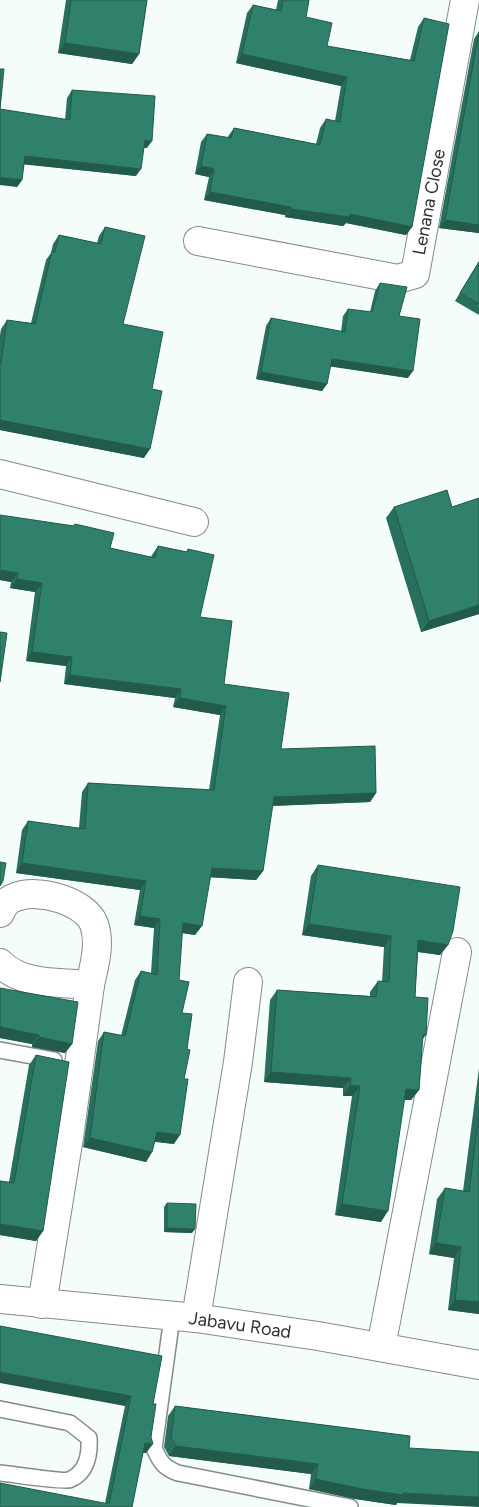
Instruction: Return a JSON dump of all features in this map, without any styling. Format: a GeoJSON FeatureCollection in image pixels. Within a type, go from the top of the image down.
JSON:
{"type":"FeatureCollection","features":[{"type":"Feature","properties":{"kind":"street","name":"Lenana Close"},"geometry":{"type":"LineString","coordinates":[[198,241],[398,279],[416,274],[465,0]]}},
{"type":"Feature","properties":{"kind":"street"},"geometry":{"type":"LineString","coordinates":[[0,474],[194,522]]}},
{"type":"Feature","properties":{"kind":"street"},"geometry":{"type":"LineString","coordinates":[[0,913],[4,905],[15,897],[33,895],[65,900],[88,914],[94,926],[97,948],[42,1304]]}},
{"type":"Feature","properties":{"kind":"street"},"geometry":{"type":"LineString","coordinates":[[381,1347],[457,952]]}},
{"type":"Feature","properties":{"kind":"street"},"geometry":{"type":"LineString","coordinates":[[0,963],[15,974],[31,979],[52,983],[90,985]]}},
{"type":"Feature","properties":{"kind":"street"},"geometry":{"type":"LineString","coordinates":[[184,1317],[238,1062],[248,982]]}},
{"type":"Feature","properties":{"kind":"street","name":"Jabavu Road"},"geometry":{"type":"LineString","coordinates":[[0,1299],[184,1317],[318,1336],[479,1365]]}},
{"type":"Feature","properties":{"kind":"lane"},"geometry":{"type":"LineString","coordinates":[[0,1050],[80,1066]]}},
{"type":"Feature","properties":{"kind":"lane"},"geometry":{"type":"LineString","coordinates":[[184,1317],[154,1448],[161,1464],[169,1470],[178,1473],[350,1507]]}},
{"type":"Feature","properties":{"kind":"lane"},"geometry":{"type":"LineString","coordinates":[[0,1409],[70,1423],[89,1438],[90,1447],[90,1456],[81,1472],[68,1481],[0,1473]]}},
{"type":"Feature","properties":{"kind":"building"},"geometry":{"type":"Polygon","coordinates":[[[71,0],[147,0],[139,54],[65,43],[71,0]]]}},
{"type":"Feature","properties":{"kind":"building"},"geometry":{"type":"Polygon","coordinates":[[[283,0],[309,0],[306,17],[332,23],[327,46],[414,61],[424,18],[449,24],[412,227],[350,214],[349,217],[291,209],[291,207],[210,192],[214,169],[201,166],[207,134],[231,138],[234,128],[320,145],[326,119],[340,122],[347,77],[242,54],[253,5],[281,11],[283,0]]]}},
{"type":"Feature","properties":{"kind":"building"},"geometry":{"type":"Polygon","coordinates":[[[479,32],[479,225],[445,220],[479,32]]]}},
{"type":"Feature","properties":{"kind":"building"},"geometry":{"type":"Polygon","coordinates":[[[0,69],[4,69],[0,109],[0,69]]]}},
{"type":"Feature","properties":{"kind":"building"},"geometry":{"type":"Polygon","coordinates":[[[72,90],[155,96],[152,141],[145,140],[141,169],[25,156],[22,180],[0,177],[0,109],[70,120],[72,90]]]}},
{"type":"Feature","properties":{"kind":"building"},"geometry":{"type":"Polygon","coordinates":[[[105,227],[145,236],[123,324],[163,332],[152,389],[162,391],[150,449],[0,420],[0,363],[7,320],[35,324],[52,251],[55,252],[59,235],[101,244],[105,227]]]}},
{"type":"Feature","properties":{"kind":"building"},"geometry":{"type":"Polygon","coordinates":[[[479,262],[479,304],[460,293],[479,262]]]}},
{"type":"Feature","properties":{"kind":"building"},"geometry":{"type":"Polygon","coordinates":[[[380,283],[407,287],[399,316],[420,319],[413,371],[332,359],[327,384],[261,372],[271,318],[345,332],[348,309],[372,312],[380,283]]]}},
{"type":"Feature","properties":{"kind":"building"},"geometry":{"type":"Polygon","coordinates":[[[447,490],[452,507],[479,498],[479,605],[429,621],[394,507],[447,490]]]}},
{"type":"Feature","properties":{"kind":"building"},"geometry":{"type":"Polygon","coordinates":[[[0,515],[74,526],[75,524],[114,533],[110,548],[155,558],[158,546],[187,552],[188,549],[214,555],[200,617],[232,621],[224,684],[289,693],[281,749],[375,746],[376,793],[274,797],[263,871],[212,868],[202,926],[183,923],[179,980],[189,982],[182,1013],[192,1014],[187,1049],[190,1050],[184,1079],[188,1079],[180,1135],[157,1132],[152,1152],[90,1138],[104,1032],[125,1036],[141,971],[157,975],[160,919],[140,916],[146,881],[22,863],[28,821],[85,829],[88,783],[214,790],[226,706],[180,698],[181,689],[70,675],[72,657],[32,652],[42,583],[17,579],[18,573],[0,570],[0,515]]]}},
{"type":"Feature","properties":{"kind":"building"},"geometry":{"type":"Polygon","coordinates":[[[0,632],[7,633],[0,682],[0,632]]]}},
{"type":"Feature","properties":{"kind":"building"},"geometry":{"type":"Polygon","coordinates":[[[0,862],[6,863],[3,881],[0,886],[0,862]]]}},
{"type":"Feature","properties":{"kind":"building"},"geometry":{"type":"Polygon","coordinates":[[[318,865],[460,887],[453,931],[448,945],[418,940],[415,997],[428,998],[426,1035],[423,1035],[419,1090],[406,1089],[388,1211],[342,1204],[360,1086],[350,1085],[351,1078],[271,1072],[277,990],[376,997],[378,981],[389,982],[391,936],[309,924],[318,865]]]}},
{"type":"Feature","properties":{"kind":"building"},"geometry":{"type":"Polygon","coordinates":[[[0,988],[78,1002],[72,1044],[0,1027],[0,988]]]}},
{"type":"Feature","properties":{"kind":"building"},"geometry":{"type":"Polygon","coordinates":[[[36,1055],[69,1062],[43,1231],[0,1224],[0,1181],[14,1183],[36,1055]]]}},
{"type":"Feature","properties":{"kind":"building"},"geometry":{"type":"Polygon","coordinates":[[[479,1114],[479,1302],[455,1300],[461,1247],[436,1243],[445,1188],[469,1192],[479,1114]]]}},
{"type":"Feature","properties":{"kind":"building"},"geometry":{"type":"Polygon","coordinates":[[[167,1203],[196,1204],[195,1229],[167,1228],[167,1203]]]}},
{"type":"Feature","properties":{"kind":"building"},"geometry":{"type":"Polygon","coordinates":[[[0,1326],[162,1356],[153,1404],[156,1404],[151,1437],[153,1444],[145,1443],[132,1507],[0,1507],[0,1483],[109,1504],[131,1396],[0,1372],[0,1326]]]}},
{"type":"Feature","properties":{"kind":"building"},"geometry":{"type":"Polygon","coordinates":[[[175,1406],[410,1436],[409,1448],[479,1452],[479,1497],[403,1493],[403,1495],[362,1489],[316,1479],[318,1464],[176,1446],[171,1437],[175,1406]]]}}]}
